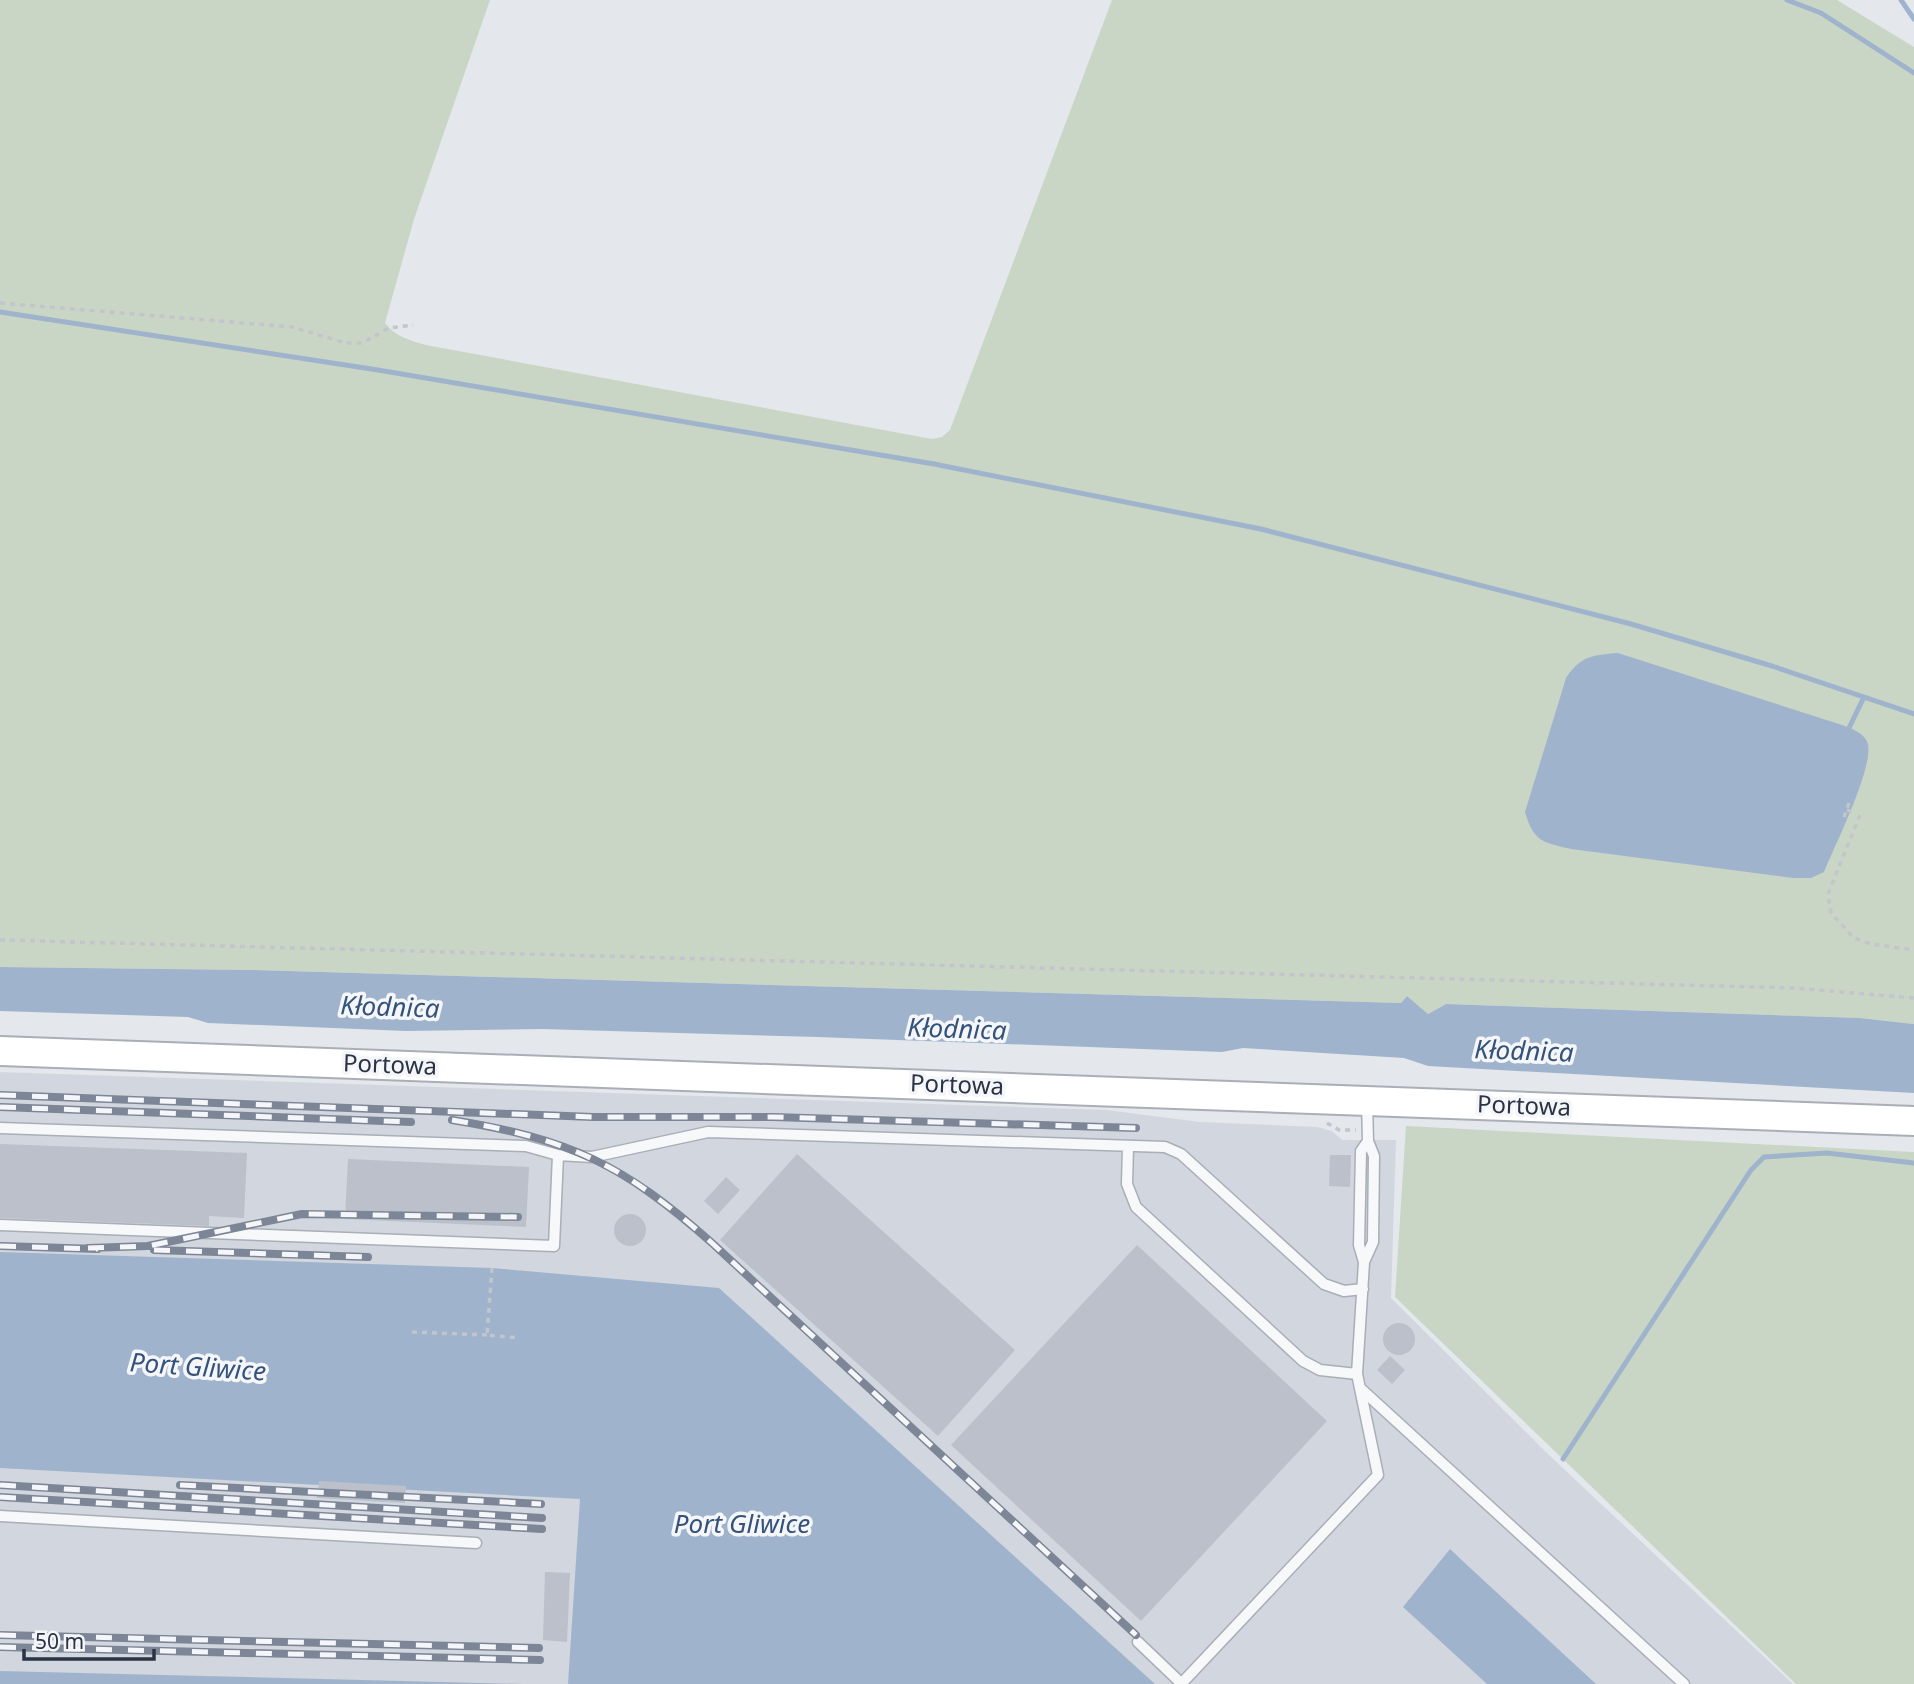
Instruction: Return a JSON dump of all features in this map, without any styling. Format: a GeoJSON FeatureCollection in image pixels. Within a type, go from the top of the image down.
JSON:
{"type":"FeatureCollection","features":[{"type":"Feature","properties":{"kind":"street","name":"Portowa"},"geometry":{"type":"LineString","coordinates":[[0,1051],[1914,1121]]}},
{"type":"Feature","properties":{"kind":"lane"},"geometry":{"type":"LineString","coordinates":[[1138,1642],[1182,1684],[1378,1475],[1357,1374],[1364,1262],[1373,1242],[1374,1151],[1368,1141],[1367,1101]]}},
{"type":"Feature","properties":{"kind":"lane"},"geometry":{"type":"LineString","coordinates":[[0,1128],[526,1146],[558,1155],[592,1157],[708,1132],[1165,1147],[1181,1154],[1324,1284],[1344,1291],[1363,1289]]}},
{"type":"Feature","properties":{"kind":"lane"},"geometry":{"type":"LineString","coordinates":[[1128,1146],[1127,1184],[1136,1207],[1303,1361],[1321,1370],[1357,1374]]}},
{"type":"Feature","properties":{"kind":"lane"},"geometry":{"type":"LineString","coordinates":[[0,1225],[554,1246],[558,1155]]}},
{"type":"Feature","properties":{"kind":"lane"},"geometry":{"type":"LineString","coordinates":[[1360,1388],[1684,1684]]}},
{"type":"Feature","properties":{"kind":"lane"},"geometry":{"type":"LineString","coordinates":[[0,1516],[476,1544]]}},
{"type":"Feature","properties":{"kind":"path"},"geometry":{"type":"LineString","coordinates":[[0,303],[292,327],[346,343],[362,343],[389,328],[413,326]]}},
{"type":"Feature","properties":{"kind":"path"},"geometry":{"type":"LineString","coordinates":[[1844,817],[1849,803]]}},
{"type":"Feature","properties":{"kind":"path"},"geometry":{"type":"LineString","coordinates":[[1847,810],[1858,814],[1828,894],[1831,913],[1854,938],[1914,950]]}},
{"type":"Feature","properties":{"kind":"path"},"geometry":{"type":"LineString","coordinates":[[0,940],[1793,988],[1914,998]]}},
{"type":"Feature","properties":{"kind":"path"},"geometry":{"type":"LineString","coordinates":[[487,1335],[492,1268]]}},
{"type":"Feature","properties":{"kind":"path"},"geometry":{"type":"LineString","coordinates":[[412,1332],[519,1338]]}},
{"type":"Feature","properties":{"kind":"shaded area"},"geometry":{"type":"Polygon","coordinates":[[[0,1072],[1106,1110],[1200,1122],[1317,1127],[1332,1131],[1342,1140],[1396,1140],[1391,1298],[1551,1457],[1793,1684],[0,1684],[0,1072]]]}},
{"type":"Feature","properties":{"kind":"green space"},"geometry":{"type":"Polygon","coordinates":[[[0,0],[490,0],[414,219],[385,323],[389,328],[403,337],[426,345],[932,439],[942,437],[950,430],[1112,0],[1837,0],[1914,47],[1914,1024],[1860,1018],[1446,1004],[1428,1014],[1407,996],[1401,1003],[252,970],[0,967],[0,0]]]}},
{"type":"Feature","properties":{"kind":"green space"},"geometry":{"type":"Polygon","coordinates":[[[1406,1126],[1914,1152],[1914,1684],[1796,1684],[1395,1297],[1406,1126]]]}},
{"type":"Feature","properties":{"kind":"water"},"geometry":{"type":"Polygon","coordinates":[[[1618,653],[1842,725],[1864,737],[1868,744],[1865,771],[1824,872],[1811,878],[1793,878],[1571,849],[1546,842],[1536,835],[1525,812],[1566,678],[1577,665],[1588,658],[1618,653]]]}},
{"type":"Feature","properties":{"kind":"water","name":"Kłodnica"},"geometry":{"type":"Polygon","coordinates":[[[0,967],[252,970],[1401,1003],[1407,996],[1428,1014],[1446,1004],[1860,1018],[1914,1024],[1914,1093],[1428,1066],[1404,1058],[1243,1048],[1222,1052],[542,1029],[406,1031],[208,1023],[188,1017],[0,1011],[0,967]]]}},
{"type":"Feature","properties":{"kind":"water","name":"Port Gliwice"},"geometry":{"type":"Polygon","coordinates":[[[0,1252],[492,1268],[719,1288],[1155,1684],[568,1684],[580,1499],[0,1468],[0,1252]]]}},
{"type":"Feature","properties":{"kind":"water"},"geometry":{"type":"Polygon","coordinates":[[[1450,1549],[1596,1684],[1487,1684],[1403,1607],[1450,1549]]]}},
{"type":"Feature","properties":{"kind":"water"},"geometry":{"type":"Polygon","coordinates":[[[0,1671],[524,1684],[0,1684],[0,1671]]]}},
{"type":"Feature","properties":{"kind":"building"},"geometry":{"type":"Polygon","coordinates":[[[0,1144],[247,1153],[244,1218],[209,1216],[209,1226],[0,1218],[0,1144]]]}},
{"type":"Feature","properties":{"kind":"building"},"geometry":{"type":"Polygon","coordinates":[[[797,1154],[1015,1350],[938,1436],[720,1240],[797,1154]]]}},
{"type":"Feature","properties":{"kind":"building"},"geometry":{"type":"Polygon","coordinates":[[[1330,1155],[1351,1155],[1350,1187],[1329,1186],[1330,1155]]]}},
{"type":"Feature","properties":{"kind":"building"},"geometry":{"type":"Polygon","coordinates":[[[348,1159],[529,1167],[526,1227],[345,1219],[348,1159]]]}},
{"type":"Feature","properties":{"kind":"building"},"geometry":{"type":"Polygon","coordinates":[[[726,1177],[740,1190],[718,1214],[704,1201],[726,1177]]]}},
{"type":"Feature","properties":{"kind":"building"},"geometry":{"type":"Polygon","coordinates":[[[630,1214],[642,1218],[646,1230],[642,1242],[630,1246],[618,1242],[614,1230],[618,1218],[630,1214]]]}},
{"type":"Feature","properties":{"kind":"building"},"geometry":{"type":"Polygon","coordinates":[[[1137,1245],[1327,1421],[1141,1621],[951,1445],[1137,1245]]]}},
{"type":"Feature","properties":{"kind":"building"},"geometry":{"type":"Polygon","coordinates":[[[1399,1323],[1410,1328],[1415,1339],[1410,1350],[1399,1355],[1388,1350],[1383,1339],[1388,1328],[1399,1323]]]}},
{"type":"Feature","properties":{"kind":"building"},"geometry":{"type":"Polygon","coordinates":[[[1390,1356],[1405,1370],[1392,1384],[1377,1370],[1390,1356]]]}},
{"type":"Feature","properties":{"kind":"building"},"geometry":{"type":"Polygon","coordinates":[[[319,1481],[406,1486],[405,1503],[317,1498],[319,1481]]]}},
{"type":"Feature","properties":{"kind":"building"},"geometry":{"type":"Polygon","coordinates":[[[545,1572],[570,1573],[567,1642],[543,1640],[545,1572]]]}},
{"type":"Feature","properties":{"kind":"waterway"},"geometry":{"type":"LineString","coordinates":[[1787,0],[1821,13],[1914,73]]}},
{"type":"Feature","properties":{"kind":"waterway"},"geometry":{"type":"LineString","coordinates":[[1901,0],[1914,19]]}},
{"type":"Feature","properties":{"kind":"waterway"},"geometry":{"type":"LineString","coordinates":[[0,312],[378,370],[934,464],[1261,529],[1631,624],[1772,666],[1914,714]]}},
{"type":"Feature","properties":{"kind":"waterway"},"geometry":{"type":"LineString","coordinates":[[1849,728],[1864,697]]}},
{"type":"Feature","properties":{"kind":"waterway"},"geometry":{"type":"LineString","coordinates":[[1563,1459],[1751,1170],[1764,1157],[1827,1153],[1914,1163]]}},
{"type":"Feature","properties":{"kind":"railway"},"geometry":{"type":"LineString","coordinates":[[0,1095],[593,1117],[773,1117],[1136,1128]]}},
{"type":"Feature","properties":{"kind":"railway"},"geometry":{"type":"LineString","coordinates":[[0,1107],[411,1122]]}},
{"type":"Feature","properties":{"kind":"railway"},"geometry":{"type":"LineString","coordinates":[[452,1120],[530,1136],[563,1146],[622,1174],[650,1193],[712,1243],[1136,1635]]}},
{"type":"Feature","properties":{"kind":"railway"},"geometry":{"type":"LineString","coordinates":[[88,1248],[148,1246],[302,1214],[518,1217]]}},
{"type":"Feature","properties":{"kind":"railway"},"geometry":{"type":"LineString","coordinates":[[0,1246],[98,1249]]}},
{"type":"Feature","properties":{"kind":"railway"},"geometry":{"type":"LineString","coordinates":[[154,1250],[368,1257]]}},
{"type":"Feature","properties":{"kind":"railway"},"geometry":{"type":"LineString","coordinates":[[0,1485],[542,1518]]}},
{"type":"Feature","properties":{"kind":"railway"},"geometry":{"type":"LineString","coordinates":[[180,1485],[541,1504]]}},
{"type":"Feature","properties":{"kind":"railway"},"geometry":{"type":"LineString","coordinates":[[0,1497],[542,1529]]}},
{"type":"Feature","properties":{"kind":"railway"},"geometry":{"type":"LineString","coordinates":[[0,1635],[539,1648]]}},
{"type":"Feature","properties":{"kind":"railway"},"geometry":{"type":"LineString","coordinates":[[0,1647],[540,1660]]}}]}
